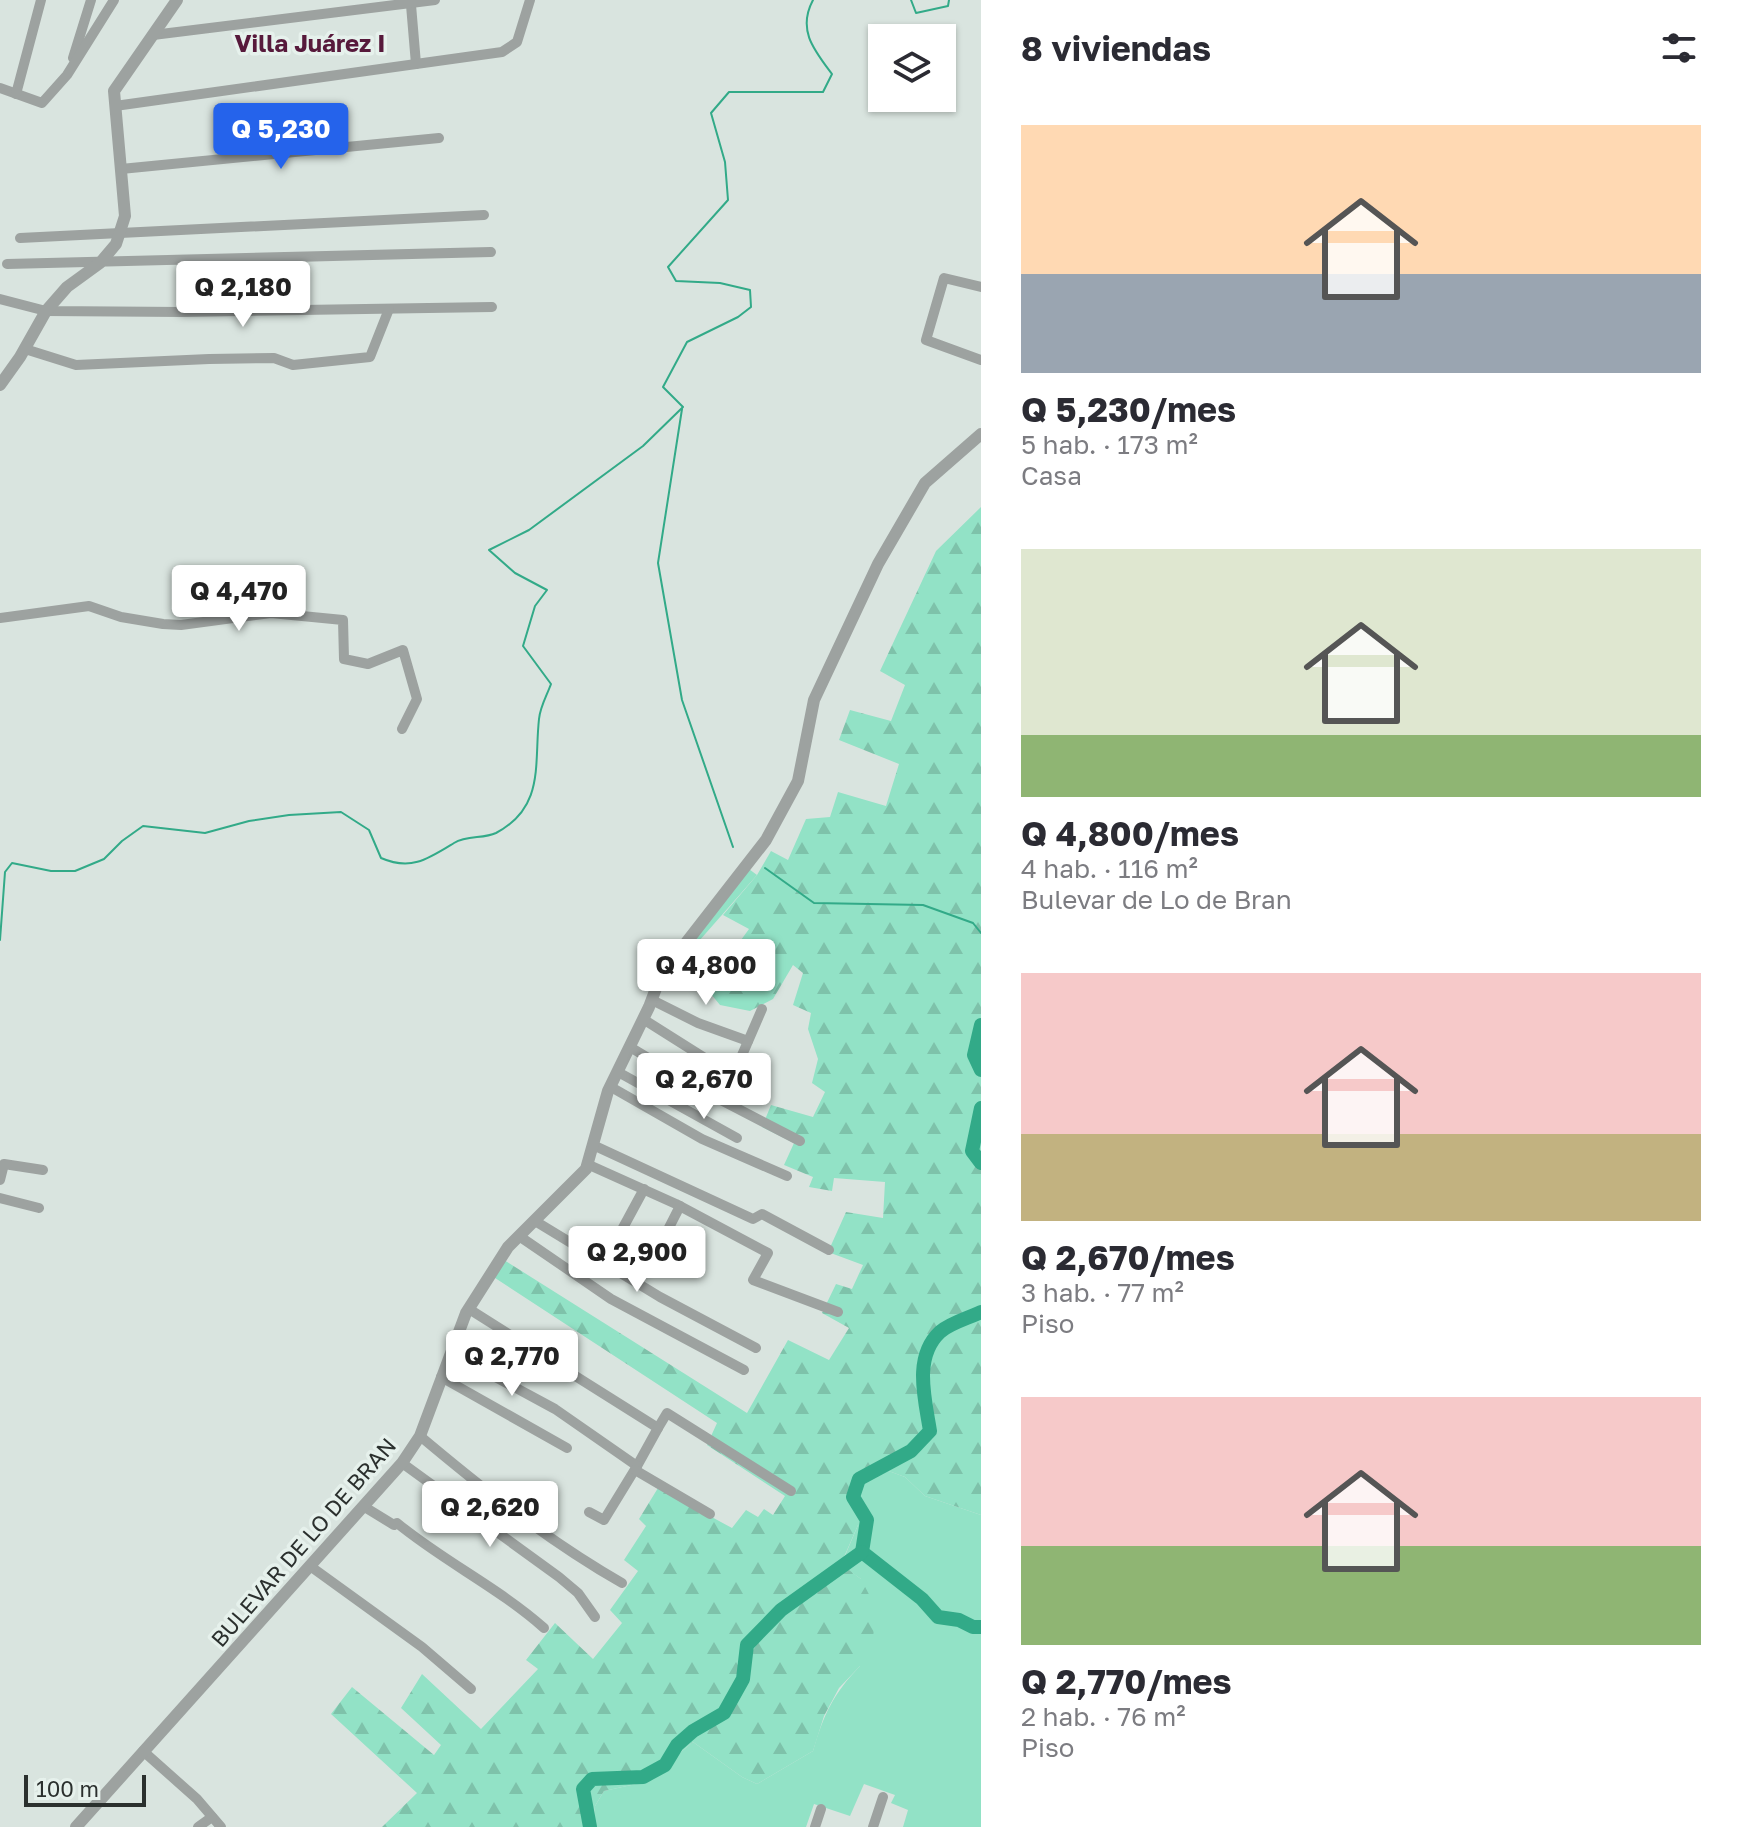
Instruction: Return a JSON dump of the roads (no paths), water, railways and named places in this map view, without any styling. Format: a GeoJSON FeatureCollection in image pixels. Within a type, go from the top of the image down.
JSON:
{"type":"FeatureCollection","features":[{"type":"Feature","properties":{"kind":"street"},"geometry":{"type":"LineString","coordinates":[[16,94],[41,0]]}},
{"type":"Feature","properties":{"kind":"street"},"geometry":{"type":"LineString","coordinates":[[67,75],[91,0]]}},
{"type":"Feature","properties":{"kind":"street"},"geometry":{"type":"LineString","coordinates":[[0,88],[42,103],[67,75],[114,0]]}},
{"type":"Feature","properties":{"kind":"street"},"geometry":{"type":"LineString","coordinates":[[0,385],[46,311],[67,287],[100,263],[116,244],[125,216],[114,91],[177,0]]}},
{"type":"Feature","properties":{"kind":"street"},"geometry":{"type":"LineString","coordinates":[[153,35],[435,0]]}},
{"type":"Feature","properties":{"kind":"street"},"geometry":{"type":"LineString","coordinates":[[115,106],[502,52],[517,42],[530,0]]}},
{"type":"Feature","properties":{"kind":"street"},"geometry":{"type":"LineString","coordinates":[[411,5],[416,64]]}},
{"type":"Feature","properties":{"kind":"street"},"geometry":{"type":"LineString","coordinates":[[121,169],[439,138]]}},
{"type":"Feature","properties":{"kind":"street"},"geometry":{"type":"LineString","coordinates":[[20,238],[484,215]]}},
{"type":"Feature","properties":{"kind":"street"},"geometry":{"type":"LineString","coordinates":[[7,264],[491,252]]}},
{"type":"Feature","properties":{"kind":"street"},"geometry":{"type":"LineString","coordinates":[[981,287],[944,278],[926,340],[981,360]]}},
{"type":"Feature","properties":{"kind":"street"},"geometry":{"type":"LineString","coordinates":[[0,299],[46,311],[492,307]]}},
{"type":"Feature","properties":{"kind":"street"},"geometry":{"type":"LineString","coordinates":[[25,349],[76,365],[274,358],[293,365],[370,357],[389,309]]}},
{"type":"Feature","properties":{"kind":"street","name":"BULEVAR DE LO DE BRAN"},"geometry":{"type":"LineString","coordinates":[[76,1827],[402,1463],[420,1436],[469,1309],[508,1247],[586,1169],[611,1087],[661,975],[766,840],[798,781],[814,700],[878,564],[925,483],[981,434]]}},
{"type":"Feature","properties":{"kind":"street"},"geometry":{"type":"LineString","coordinates":[[0,618],[89,606],[121,617],[181,625],[271,613],[343,620],[344,659],[368,664],[403,650],[417,699],[402,729]]}},
{"type":"Feature","properties":{"kind":"street"},"geometry":{"type":"LineString","coordinates":[[652,1000],[698,1023],[748,1041]]}},
{"type":"Feature","properties":{"kind":"street"},"geometry":{"type":"LineString","coordinates":[[733,1076],[762,1009]]}},
{"type":"Feature","properties":{"kind":"street"},"geometry":{"type":"LineString","coordinates":[[643,1019],[757,1091]]}},
{"type":"Feature","properties":{"kind":"street"},"geometry":{"type":"LineString","coordinates":[[630,1047],[696,1087],[800,1141]]}},
{"type":"Feature","properties":{"kind":"street"},"geometry":{"type":"LineString","coordinates":[[618,1072],[737,1138]]}},
{"type":"Feature","properties":{"kind":"street"},"geometry":{"type":"LineString","coordinates":[[611,1087],[702,1139],[787,1176]]}},
{"type":"Feature","properties":{"kind":"street"},"geometry":{"type":"LineString","coordinates":[[593,1145],[753,1219],[762,1214],[829,1250]]}},
{"type":"Feature","properties":{"kind":"street"},"geometry":{"type":"LineString","coordinates":[[0,1180],[4,1164],[43,1170]]}},
{"type":"Feature","properties":{"kind":"street"},"geometry":{"type":"LineString","coordinates":[[587,1164],[680,1206],[768,1253],[753,1280],[838,1312]]}},
{"type":"Feature","properties":{"kind":"street"},"geometry":{"type":"LineString","coordinates":[[618,1237],[644,1189]]}},
{"type":"Feature","properties":{"kind":"street"},"geometry":{"type":"LineString","coordinates":[[0,1198],[39,1208]]}},
{"type":"Feature","properties":{"kind":"street"},"geometry":{"type":"LineString","coordinates":[[652,1261],[680,1206]]}},
{"type":"Feature","properties":{"kind":"street"},"geometry":{"type":"LineString","coordinates":[[535,1221],[660,1297],[756,1348]]}},
{"type":"Feature","properties":{"kind":"street"},"geometry":{"type":"LineString","coordinates":[[519,1236],[611,1299],[744,1370]]}},
{"type":"Feature","properties":{"kind":"street"},"geometry":{"type":"LineString","coordinates":[[469,1309],[658,1428]]}},
{"type":"Feature","properties":{"kind":"street"},"geometry":{"type":"LineString","coordinates":[[451,1353],[555,1409],[636,1468],[710,1514]]}},
{"type":"Feature","properties":{"kind":"street"},"geometry":{"type":"LineString","coordinates":[[441,1377],[567,1448]]}},
{"type":"Feature","properties":{"kind":"street"},"geometry":{"type":"LineString","coordinates":[[589,1512],[604,1520],[667,1413],[791,1491]]}},
{"type":"Feature","properties":{"kind":"street"},"geometry":{"type":"LineString","coordinates":[[420,1436],[491,1493],[622,1583]]}},
{"type":"Feature","properties":{"kind":"street"},"geometry":{"type":"LineString","coordinates":[[402,1463],[559,1577],[578,1593],[595,1617]]}},
{"type":"Feature","properties":{"kind":"street"},"geometry":{"type":"LineString","coordinates":[[363,1506],[394,1525],[397,1523],[544,1628]]}},
{"type":"Feature","properties":{"kind":"street"},"geometry":{"type":"LineString","coordinates":[[310,1566],[422,1647],[471,1689]]}},
{"type":"Feature","properties":{"kind":"street"},"geometry":{"type":"LineString","coordinates":[[143,1751],[173,1776],[221,1827]]}},
{"type":"Feature","properties":{"kind":"street"},"geometry":{"type":"LineString","coordinates":[[873,1827],[883,1797]]}},
{"type":"Feature","properties":{"kind":"street"},"geometry":{"type":"LineString","coordinates":[[815,1827],[821,1809]]}},
{"type":"Feature","properties":{"kind":"street"},"geometry":{"type":"LineString","coordinates":[[198,1827],[212,1817]]}},
{"type":"Feature","properties":{"kind":"waterway"},"geometry":{"type":"LineString","coordinates":[[0,940],[5,872],[12,863],[51,871],[75,871],[104,859],[143,826],[205,833],[249,821],[341,812],[369,830],[381,858],[410,863],[427,858],[459,841],[496,833],[523,811],[534,783],[540,715],[551,684],[523,646],[535,606],[547,590],[515,573],[489,550],[529,530],[643,446],[683,407],[663,387],[687,342],[738,317],[751,307],[750,290],[720,283],[676,281],[668,267],[728,200],[725,162],[711,113],[729,92],[823,92],[832,74],[814,48],[807,30],[808,11],[813,0]]}},
{"type":"Feature","properties":{"kind":"waterway"},"geometry":{"type":"LineString","coordinates":[[911,0],[916,13],[948,6],[949,0]]}},
{"type":"Feature","properties":{"kind":"waterway"},"geometry":{"type":"LineString","coordinates":[[682,409],[658,563],[682,700],[733,847]]}},
{"type":"Feature","properties":{"kind":"waterway"},"geometry":{"type":"LineString","coordinates":[[765,868],[814,903],[923,905],[973,923],[981,933]]}},
{"type":"Feature","properties":{"kind":"waterway"},"geometry":{"type":"LineString","coordinates":[[981,1025],[974,1055],[981,1070]]}},
{"type":"Feature","properties":{"kind":"waterway"},"geometry":{"type":"LineString","coordinates":[[981,1108],[972,1151],[981,1163]]}},
{"type":"Feature","properties":{"kind":"waterway"},"geometry":{"type":"LineString","coordinates":[[981,1312],[940,1332],[926,1354],[923,1379],[930,1431],[911,1451],[859,1479],[853,1497],[867,1520],[862,1552],[922,1599],[938,1617],[981,1627]]}},
{"type":"Feature","properties":{"kind":"waterway"},"geometry":{"type":"LineString","coordinates":[[590,1827],[583,1789],[592,1779],[643,1777],[665,1765],[677,1745],[693,1731],[724,1713],[743,1679],[747,1645],[781,1610],[862,1552]]}},
{"type":"Feature","properties":{"kind":"district","name":"Villa Juárez I"},"geometry":{"type":"Point","coordinates":[310,42]}}]}
